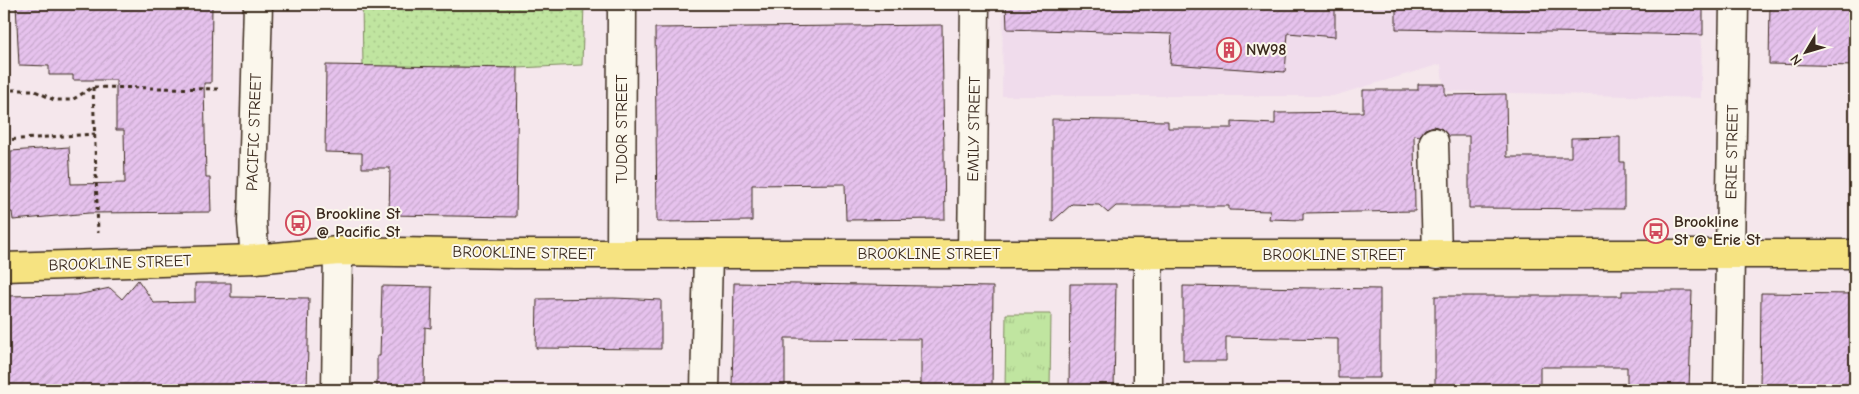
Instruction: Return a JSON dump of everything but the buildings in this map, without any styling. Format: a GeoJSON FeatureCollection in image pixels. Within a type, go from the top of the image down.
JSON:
{"type":"FeatureCollection","features":[{"type":"Feature","properties":{"kind":"main road","name":"BROOKLINE STREET"},"geometry":{"type":"LineString","coordinates":[[4,267],[255,259],[338,251],[621,254],[1855,254]]}},
{"type":"Feature","properties":{"kind":"street","name":"PACIFIC STREET"},"geometry":{"type":"LineString","coordinates":[[255,259],[252,222],[258,4]]}},
{"type":"Feature","properties":{"kind":"street","name":"TUDOR STREET"},"geometry":{"type":"LineString","coordinates":[[621,254],[622,4]]}},
{"type":"Feature","properties":{"kind":"street","name":"EMILY STREET"},"geometry":{"type":"LineString","coordinates":[[972,254],[975,4]]}},
{"type":"Feature","properties":{"kind":"street","name":"ERIE STREET"},"geometry":{"type":"LineString","coordinates":[[1728,390],[1734,4]]}},
{"type":"Feature","properties":{"kind":"street"},"geometry":{"type":"LineString","coordinates":[[1434,142],[1437,255]]}},
{"type":"Feature","properties":{"kind":"street"},"geometry":{"type":"LineString","coordinates":[[336,390],[338,251]]}},
{"type":"Feature","properties":{"kind":"street"},"geometry":{"type":"LineString","coordinates":[[705,390],[708,254]]}},
{"type":"Feature","properties":{"kind":"street"},"geometry":{"type":"LineString","coordinates":[[1148,254],[1148,390]]}},
{"type":"Feature","properties":{"kind":"path"},"geometry":{"type":"LineString","coordinates":[[93,87],[98,236]]}},
{"type":"Feature","properties":{"kind":"path"},"geometry":{"type":"LineString","coordinates":[[4,90],[33,90],[54,100],[72,100],[93,87],[222,89]]}},
{"type":"Feature","properties":{"kind":"path"},"geometry":{"type":"LineString","coordinates":[[4,140],[95,134]]}},
{"type":"Feature","properties":{"kind":"shaded area"},"geometry":{"type":"Polygon","coordinates":[[[1003,4],[1702,4],[1701,98],[1444,91],[1441,64],[1333,96],[1002,96],[1003,4]]]}},
{"type":"Feature","properties":{"kind":"green space"},"geometry":{"type":"Polygon","coordinates":[[[362,4],[584,4],[582,65],[518,68],[363,66],[362,4]]]}},
{"type":"Feature","properties":{"kind":"green space"},"geometry":{"type":"Polygon","coordinates":[[[1006,314],[1051,314],[1050,390],[1005,390],[1006,314]]]}},
{"type":"Feature","properties":{"kind":"place","name":"NW98"},"geometry":{"type":"Point","coordinates":[1229,50]}},
{"type":"Feature","properties":{"kind":"place","name":"Brookline St @ Pacific St"},"geometry":{"type":"Point","coordinates":[298,223]}},
{"type":"Feature","properties":{"kind":"place","name":"Brookline St @ Erie St"},"geometry":{"type":"Point","coordinates":[1656,231]}}]}
